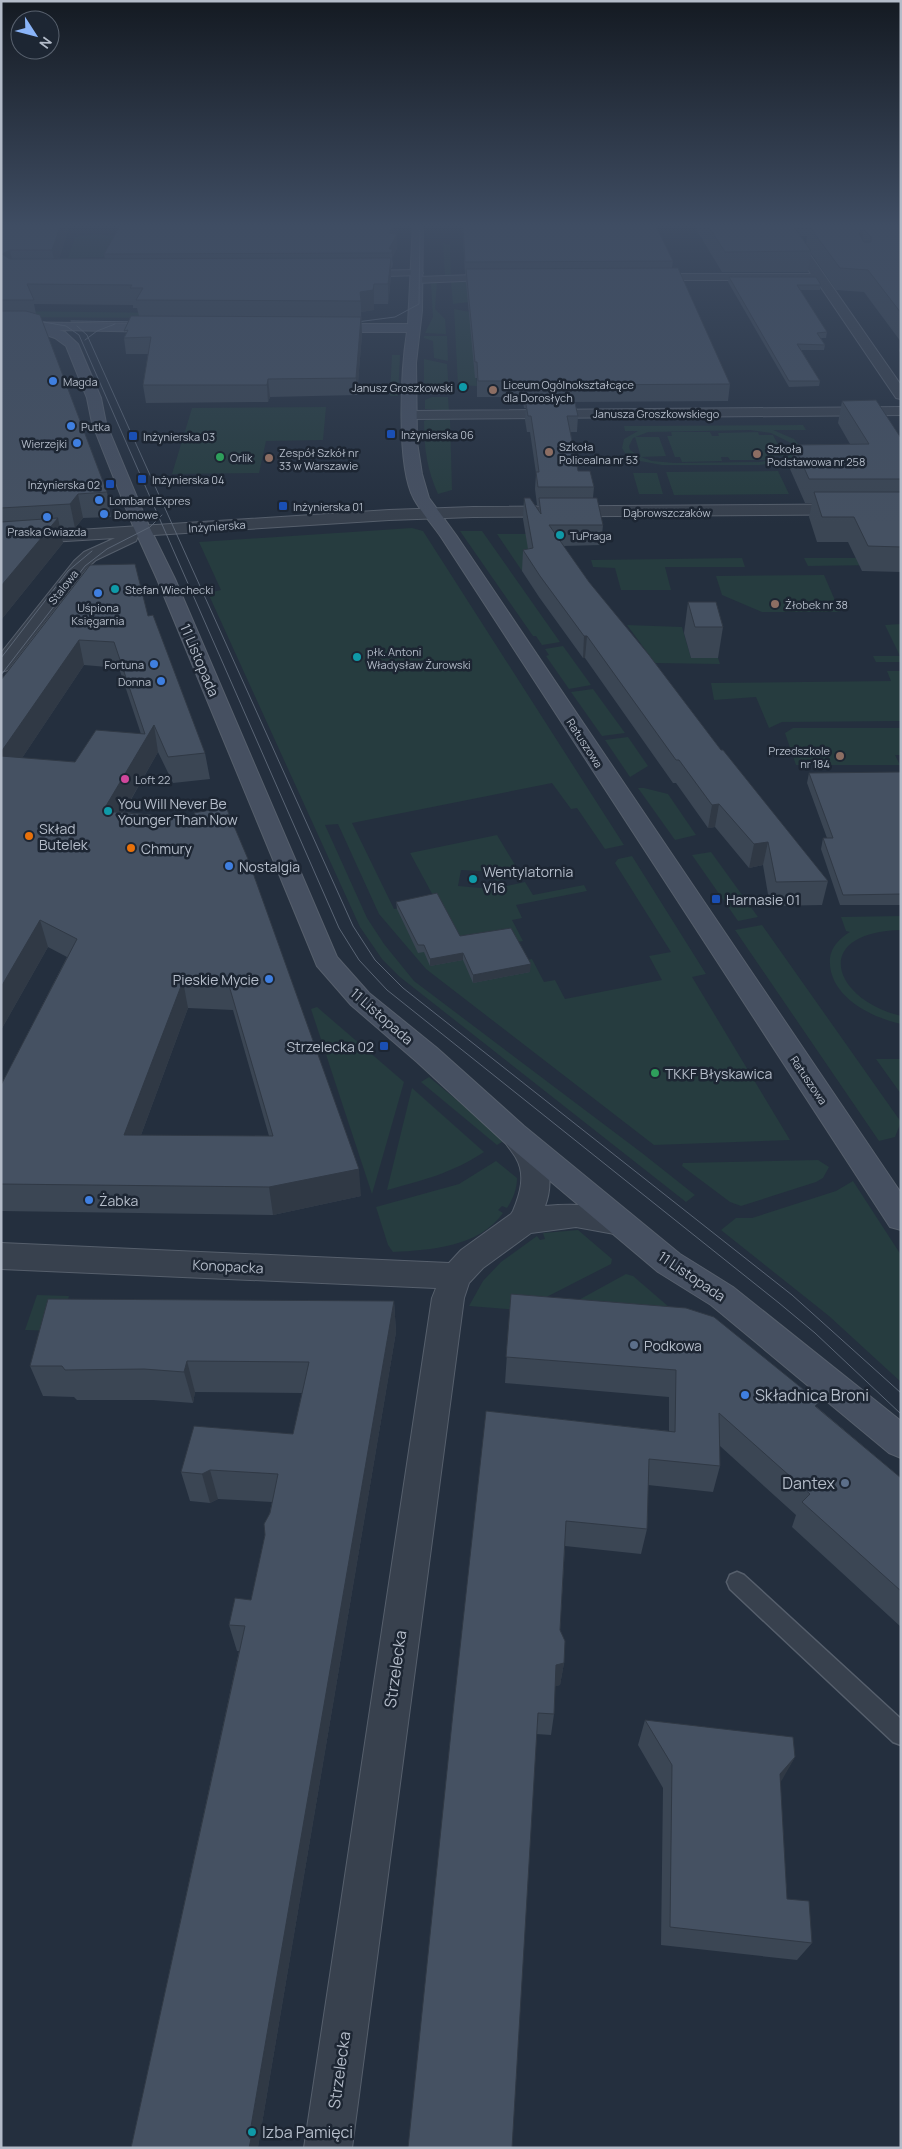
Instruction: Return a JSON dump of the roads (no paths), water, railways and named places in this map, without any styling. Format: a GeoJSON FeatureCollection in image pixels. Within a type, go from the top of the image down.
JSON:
{"type":"FeatureCollection","features":[{"type":"Feature","properties":{"kind":"street","name":"Ratuszowa"},"geometry":{"type":"LineString","coordinates":[[414,323],[409,363],[410,442],[414,474],[421,498],[893,1194],[901,1218]]}},
{"type":"Feature","properties":{"kind":"street"},"geometry":{"type":"LineString","coordinates":[[851,323],[901,395]]}},
{"type":"Feature","properties":{"kind":"street"},"geometry":{"type":"LineString","coordinates":[[1,326],[173,328]]}},
{"type":"Feature","properties":{"kind":"street","name":"11 Listopada"},"geometry":{"type":"LineString","coordinates":[[32,326],[60,335],[72,344],[94,398],[99,423],[143,530],[166,579],[326,960],[360,999],[428,1054],[514,1134],[620,1223],[669,1263],[722,1296],[744,1313],[901,1442]]}},
{"type":"Feature","properties":{"kind":"street"},"geometry":{"type":"LineString","coordinates":[[314,328],[413,328]]}},
{"type":"Feature","properties":{"kind":"street","name":"Janusza Groszkowskiego"},"geometry":{"type":"LineString","coordinates":[[411,415],[901,411]]}},
{"type":"Feature","properties":{"kind":"street","name":"Dąbrowszczaków"},"geometry":{"type":"LineString","coordinates":[[432,514],[901,509]]}},
{"type":"Feature","properties":{"kind":"street","name":"Inżynierska"},"geometry":{"type":"LineString","coordinates":[[1,540],[432,514]]}},
{"type":"Feature","properties":{"kind":"street","name":"Stalowa"},"geometry":{"type":"LineString","coordinates":[[1,666],[80,565],[104,548],[143,530]]}},
{"type":"Feature","properties":{"kind":"street"},"geometry":{"type":"LineString","coordinates":[[514,1134],[526,1148],[536,1172],[535,1195],[522,1223]]}},
{"type":"Feature","properties":{"kind":"street","name":"Strzelecka"},"geometry":{"type":"LineString","coordinates":[[328,2148],[448,1298],[456,1276],[472,1258],[522,1223],[541,1218],[576,1215],[620,1223]]}},
{"type":"Feature","properties":{"kind":"street","name":"Konopacka"},"geometry":{"type":"LineString","coordinates":[[1,1256],[456,1276]]}},
{"type":"Feature","properties":{"kind":"lane"},"geometry":{"type":"LineString","coordinates":[[737,1582],[901,1734]]}},
{"type":"Feature","properties":{"kind":"tram line"},"geometry":{"type":"LineString","coordinates":[[51,323],[66,326],[79,335],[159,518]]}},
{"type":"Feature","properties":{"kind":"tram line"},"geometry":{"type":"LineString","coordinates":[[88,338],[97,331],[115,324]]}},
{"type":"Feature","properties":{"kind":"tram line"},"geometry":{"type":"LineString","coordinates":[[77,326],[88,338]]}},
{"type":"Feature","properties":{"kind":"tram line"},"geometry":{"type":"LineString","coordinates":[[88,338],[353,926],[375,960],[403,988],[792,1295],[901,1393]]}},
{"type":"Feature","properties":{"kind":"tram line"},"geometry":{"type":"LineString","coordinates":[[159,518],[162,515]]}},
{"type":"Feature","properties":{"kind":"tram line"},"geometry":{"type":"LineString","coordinates":[[1,675],[85,566],[107,549],[150,527],[159,518]]}},
{"type":"Feature","properties":{"kind":"tram line"},"geometry":{"type":"LineString","coordinates":[[159,518],[339,928],[359,960],[387,990],[815,1333],[901,1414]]}},
{"type":"Feature","properties":{"kind":"tram line"},"geometry":{"type":"LineString","coordinates":[[1,658],[68,571],[92,551]]}},
{"type":"Feature","properties":{"kind":"place","name":"Magda"},"geometry":{"type":"Point","coordinates":[53,381]}},
{"type":"Feature","properties":{"kind":"place","name":"Janusz Groszkowski"},"geometry":{"type":"Point","coordinates":[463,387]}},
{"type":"Feature","properties":{"kind":"place","name":"Liceum Ogólnokształcące dla Dorosłych"},"geometry":{"type":"Point","coordinates":[493,390]}},
{"type":"Feature","properties":{"kind":"place","name":"Putka"},"geometry":{"type":"Point","coordinates":[71,426]}},
{"type":"Feature","properties":{"kind":"place","name":"Inżynierska 06"},"geometry":{"type":"Point","coordinates":[391,434]}},
{"type":"Feature","properties":{"kind":"place","name":"Inżynierska 03"},"geometry":{"type":"Point","coordinates":[133,436]}},
{"type":"Feature","properties":{"kind":"place","name":"Wierzejki"},"geometry":{"type":"Point","coordinates":[77,443]}},
{"type":"Feature","properties":{"kind":"place","name":"Szkoła Policealna nr 53"},"geometry":{"type":"Point","coordinates":[549,452]}},
{"type":"Feature","properties":{"kind":"place","name":"Szkoła Podstawowa nr 258"},"geometry":{"type":"Point","coordinates":[757,454]}},
{"type":"Feature","properties":{"kind":"place","name":"Orlik"},"geometry":{"type":"Point","coordinates":[220,457]}},
{"type":"Feature","properties":{"kind":"place","name":"Zespół Szkół nr 33 w Warszawie"},"geometry":{"type":"Point","coordinates":[269,458]}},
{"type":"Feature","properties":{"kind":"place","name":"Inżynierska 04"},"geometry":{"type":"Point","coordinates":[142,479]}},
{"type":"Feature","properties":{"kind":"place","name":"Inżynierska 02"},"geometry":{"type":"Point","coordinates":[110,484]}},
{"type":"Feature","properties":{"kind":"place","name":"Lombard Expres"},"geometry":{"type":"Point","coordinates":[99,500]}},
{"type":"Feature","properties":{"kind":"place","name":"Inżynierska 01"},"geometry":{"type":"Point","coordinates":[283,506]}},
{"type":"Feature","properties":{"kind":"place","name":"Domowe"},"geometry":{"type":"Point","coordinates":[104,514]}},
{"type":"Feature","properties":{"kind":"place","name":"Praska Gwiazda"},"geometry":{"type":"Point","coordinates":[47,517]}},
{"type":"Feature","properties":{"kind":"place","name":"TuPraga"},"geometry":{"type":"Point","coordinates":[560,535]}},
{"type":"Feature","properties":{"kind":"place","name":"Stefan Wiechecki"},"geometry":{"type":"Point","coordinates":[115,589]}},
{"type":"Feature","properties":{"kind":"place","name":"Uśpiona Księgarnia"},"geometry":{"type":"Point","coordinates":[98,593]}},
{"type":"Feature","properties":{"kind":"place","name":"Żłobek nr 38"},"geometry":{"type":"Point","coordinates":[775,604]}},
{"type":"Feature","properties":{"kind":"place","name":"płk. Antoni Władysław Żurowski"},"geometry":{"type":"Point","coordinates":[357,657]}},
{"type":"Feature","properties":{"kind":"place","name":"Fortuna"},"geometry":{"type":"Point","coordinates":[154,664]}},
{"type":"Feature","properties":{"kind":"place","name":"Donna"},"geometry":{"type":"Point","coordinates":[161,681]}},
{"type":"Feature","properties":{"kind":"place","name":"Przedszkole nr 184"},"geometry":{"type":"Point","coordinates":[840,756]}},
{"type":"Feature","properties":{"kind":"place","name":"Loft 22"},"geometry":{"type":"Point","coordinates":[125,779]}},
{"type":"Feature","properties":{"kind":"place","name":"You Will Never Be Younger Than Now"},"geometry":{"type":"Point","coordinates":[108,811]}},
{"type":"Feature","properties":{"kind":"place","name":"Skład Butelek"},"geometry":{"type":"Point","coordinates":[29,836]}},
{"type":"Feature","properties":{"kind":"place","name":"Chmury"},"geometry":{"type":"Point","coordinates":[131,848]}},
{"type":"Feature","properties":{"kind":"place","name":"Nostalgia"},"geometry":{"type":"Point","coordinates":[229,866]}},
{"type":"Feature","properties":{"kind":"place","name":"Wentylatornia V16"},"geometry":{"type":"Point","coordinates":[473,879]}},
{"type":"Feature","properties":{"kind":"place","name":"Harnasie 01"},"geometry":{"type":"Point","coordinates":[716,899]}},
{"type":"Feature","properties":{"kind":"place","name":"Pieskie Mycie"},"geometry":{"type":"Point","coordinates":[269,979]}},
{"type":"Feature","properties":{"kind":"place","name":"Strzelecka 02"},"geometry":{"type":"Point","coordinates":[384,1046]}},
{"type":"Feature","properties":{"kind":"place","name":"TKKF Błyskawica"},"geometry":{"type":"Point","coordinates":[655,1073]}},
{"type":"Feature","properties":{"kind":"place","name":"Żabka"},"geometry":{"type":"Point","coordinates":[89,1200]}},
{"type":"Feature","properties":{"kind":"place","name":"Podkowa"},"geometry":{"type":"Point","coordinates":[634,1345]}},
{"type":"Feature","properties":{"kind":"place","name":"Składnica Broni"},"geometry":{"type":"Point","coordinates":[745,1395]}},
{"type":"Feature","properties":{"kind":"place","name":"Dantex"},"geometry":{"type":"Point","coordinates":[845,1483]}},
{"type":"Feature","properties":{"kind":"place","name":"Izba Pamięci"},"geometry":{"type":"Point","coordinates":[252,2132]}}]}
